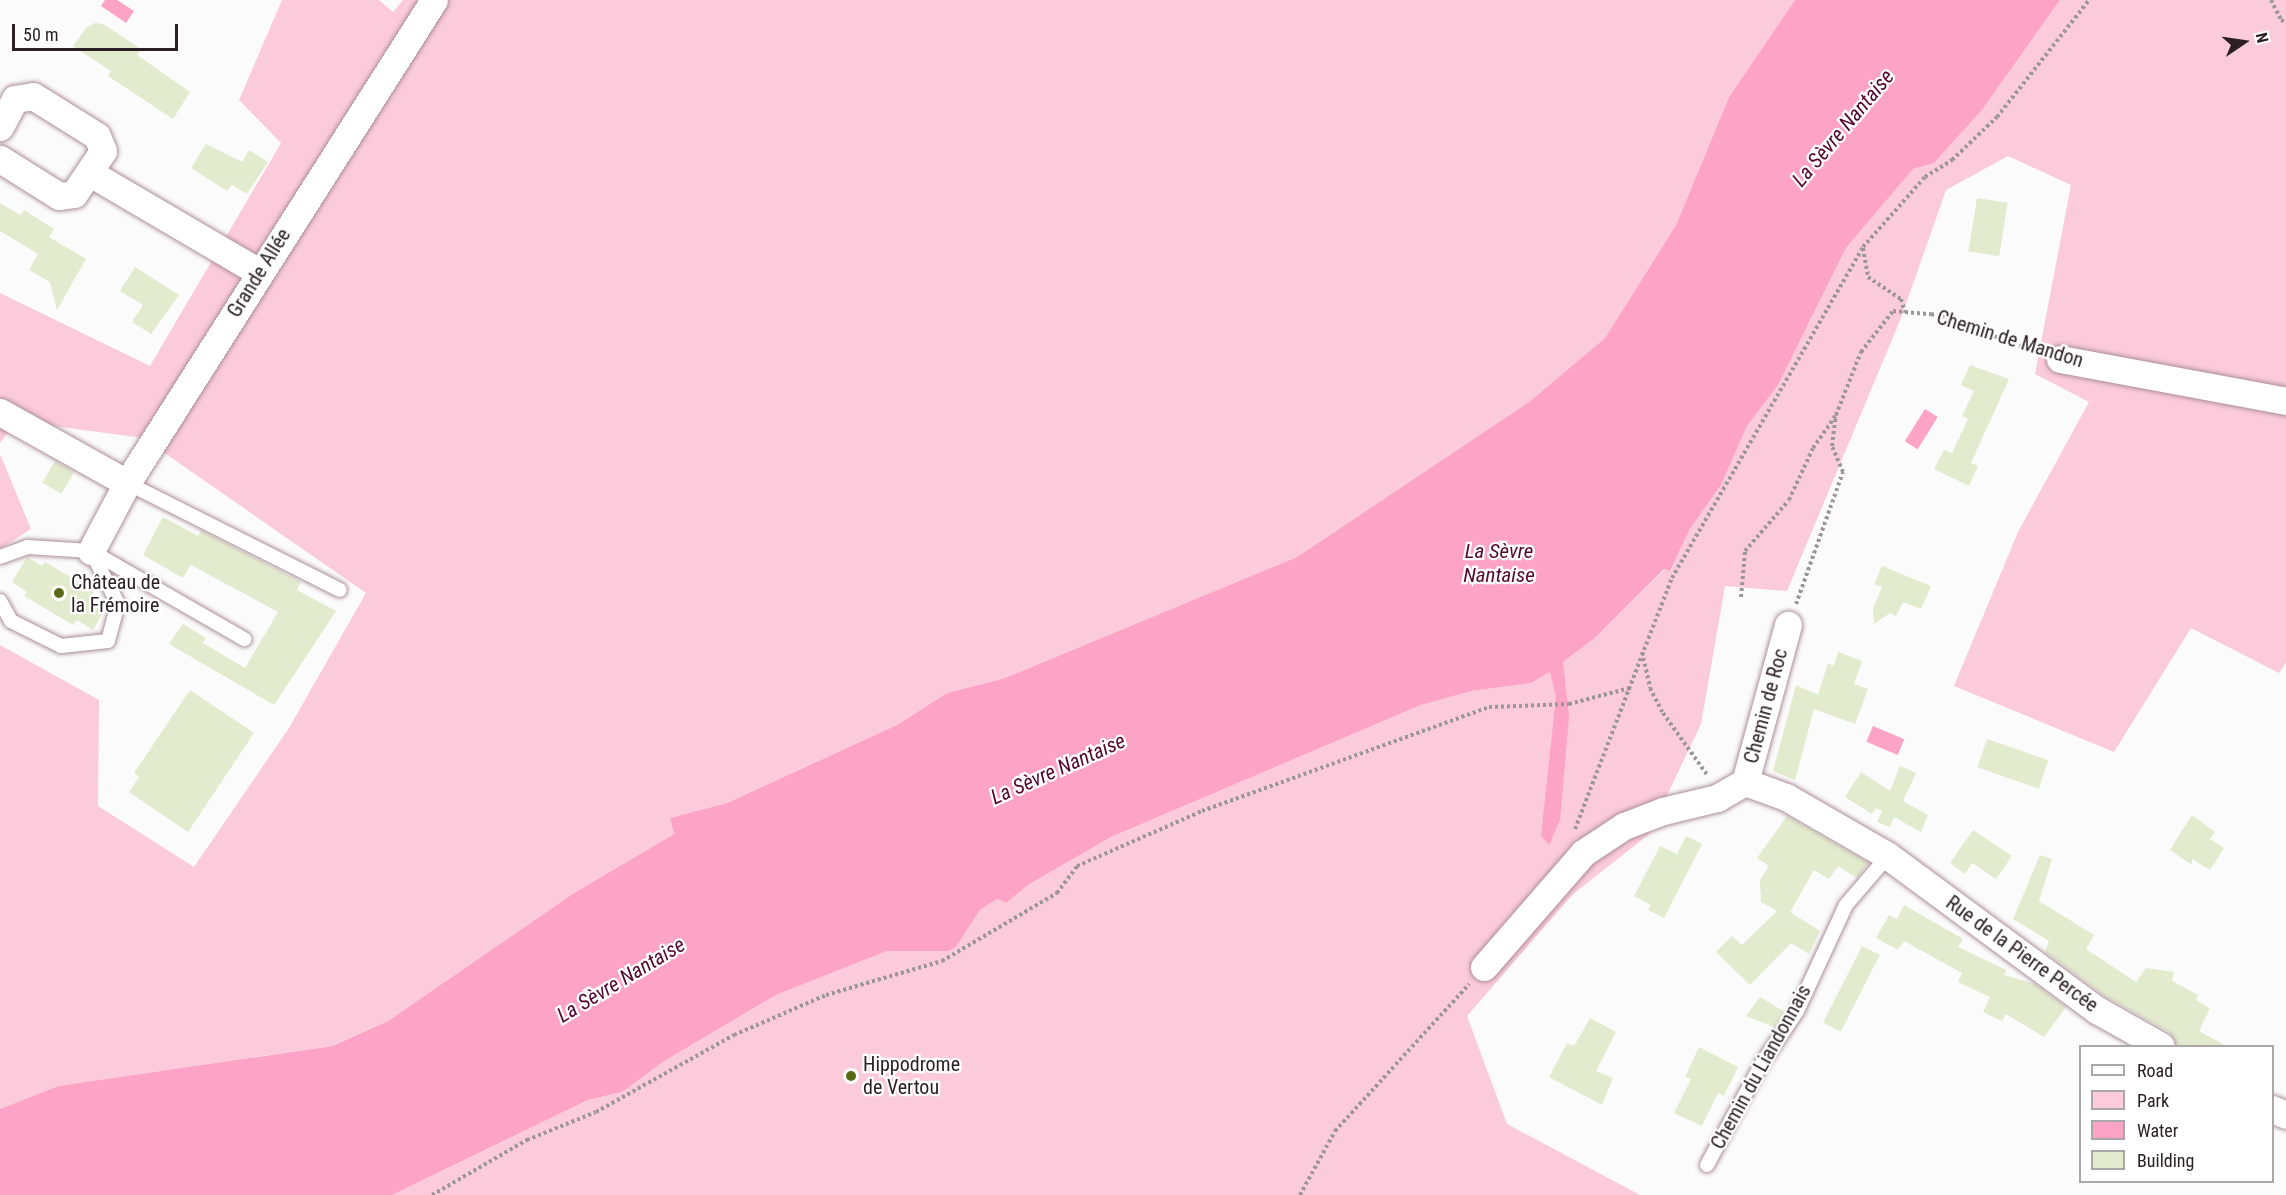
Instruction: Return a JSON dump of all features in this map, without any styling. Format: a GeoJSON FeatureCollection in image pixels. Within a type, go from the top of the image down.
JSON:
{"type":"FeatureCollection","features":[{"type":"Feature","properties":{"kind":"street","name":"Grande Allée"},"geometry":{"type":"LineString","coordinates":[[91,551],[127,483],[434,0]]}},
{"type":"Feature","properties":{"kind":"street"},"geometry":{"type":"LineString","coordinates":[[0,127],[15,99],[33,96],[98,136],[103,151],[74,194],[59,196],[0,159]]}},
{"type":"Feature","properties":{"kind":"street"},"geometry":{"type":"LineString","coordinates":[[90,173],[259,272]]}},
{"type":"Feature","properties":{"kind":"street","name":"Chemin de Mandon"},"geometry":{"type":"LineString","coordinates":[[2060,359],[2286,401]]}},
{"type":"Feature","properties":{"kind":"street"},"geometry":{"type":"LineString","coordinates":[[0,412],[127,483]]}},
{"type":"Feature","properties":{"kind":"street","name":"Chemin de Roc"},"geometry":{"type":"LineString","coordinates":[[1484,967],[1583,853],[1624,826],[1663,811],[1717,798],[1745,782],[1788,625]]}},
{"type":"Feature","properties":{"kind":"street","name":"Rue de la Pierre Percée"},"geometry":{"type":"LineString","coordinates":[[1745,782],[1786,797],[1888,856],[2097,1010],[2158,1045]]}},
{"type":"Feature","properties":{"kind":"lane"},"geometry":{"type":"LineString","coordinates":[[127,483],[340,590]]}},
{"type":"Feature","properties":{"kind":"lane"},"geometry":{"type":"LineString","coordinates":[[0,557],[27,547],[91,551],[244,639]]}},
{"type":"Feature","properties":{"kind":"lane"},"geometry":{"type":"LineString","coordinates":[[0,601],[11,621],[61,646],[108,641],[118,604],[91,551]]}},
{"type":"Feature","properties":{"kind":"lane","name":"Chemin du Liandonnais"},"geometry":{"type":"LineString","coordinates":[[1707,1165],[1761,1065],[1797,1011],[1846,905],[1888,856]]}},
{"type":"Feature","properties":{"kind":"path"},"geometry":{"type":"LineString","coordinates":[[1574,832],[1672,578],[1863,248],[1925,177],[1952,160],[1997,117],[2088,0]]}},
{"type":"Feature","properties":{"kind":"path"},"geometry":{"type":"LineString","coordinates":[[2271,0],[2281,20],[2286,22]]}},
{"type":"Feature","properties":{"kind":"path"},"geometry":{"type":"LineString","coordinates":[[1741,597],[1744,551],[1790,500],[1813,448],[1836,415],[1861,352],[1893,312],[1905,312],[1901,299],[1868,277],[1863,248]]}},
{"type":"Feature","properties":{"kind":"path","name":"Chemin de Mandon"},"geometry":{"type":"LineString","coordinates":[[1905,312],[1968,322],[2002,340],[2060,359]]}},
{"type":"Feature","properties":{"kind":"path"},"geometry":{"type":"LineString","coordinates":[[1788,625],[1843,472],[1832,446],[1836,415]]}},
{"type":"Feature","properties":{"kind":"path"},"geometry":{"type":"LineString","coordinates":[[1642,652],[1650,688],[1663,713],[1713,785]]}},
{"type":"Feature","properties":{"kind":"path"},"geometry":{"type":"LineString","coordinates":[[432,1195],[527,1140],[596,1112],[734,1035],[826,995],[942,962],[1057,893],[1077,866],[1202,811],[1489,707],[1569,704],[1630,688]]}},
{"type":"Feature","properties":{"kind":"path"},"geometry":{"type":"LineString","coordinates":[[1300,1195],[1335,1131],[1484,967]]}},
{"type":"Feature","properties":{"kind":"green space"},"geometry":{"type":"Polygon","coordinates":[[[282,0],[379,0],[393,12],[403,0],[1795,0],[1729,97],[1676,225],[1605,338],[1529,402],[1297,557],[1005,678],[947,693],[897,725],[727,803],[670,818],[674,834],[574,893],[388,1021],[331,1046],[58,1086],[0,1109],[0,645],[99,700],[98,806],[194,867],[289,728],[366,593],[143,438],[16,421],[0,443],[0,293],[150,366],[281,143],[239,100],[282,0]]]}},
{"type":"Feature","properties":{"kind":"green space"},"geometry":{"type":"Polygon","coordinates":[[[2060,0],[2286,0],[2286,662],[2279,673],[2191,628],[2114,752],[1954,686],[2018,532],[2089,402],[2035,374],[2071,185],[2008,156],[1946,190],[1901,318],[1787,591],[1725,586],[1701,724],[1648,835],[1572,895],[1467,1016],[1507,1124],[1640,1195],[392,1195],[588,1100],[622,1092],[666,1060],[776,995],[887,951],[956,947],[980,910],[997,899],[1006,903],[1028,885],[1111,837],[1421,705],[1470,691],[1531,683],[1550,672],[1595,638],[1665,569],[1671,570],[1690,529],[1721,485],[1747,426],[1778,385],[1846,248],[1913,169],[1934,163],[1982,110],[2060,0]]]}},
{"type":"Feature","properties":{"kind":"green space"},"geometry":{"type":"Polygon","coordinates":[[[0,454],[31,529],[0,549],[0,454]]]}},
{"type":"Feature","properties":{"kind":"water"},"geometry":{"type":"Polygon","coordinates":[[[105,0],[117,0],[134,11],[126,23],[101,6],[105,0]]]}},
{"type":"Feature","properties":{"kind":"water","name":"La Sèvre Nantaise"},"geometry":{"type":"Polygon","coordinates":[[[1795,0],[2060,0],[1982,110],[1934,163],[1913,169],[1846,248],[1778,385],[1747,426],[1721,485],[1690,529],[1670,571],[1664,569],[1595,638],[1563,662],[1569,717],[1560,820],[1549,845],[1541,836],[1556,697],[1550,672],[1531,683],[1471,691],[1421,705],[1111,837],[1028,885],[1006,903],[997,899],[980,910],[956,947],[948,951],[887,951],[776,995],[666,1060],[622,1092],[588,1100],[392,1195],[0,1195],[0,1109],[58,1086],[332,1046],[388,1021],[574,893],[674,834],[670,818],[727,803],[897,725],[947,693],[1005,678],[1297,557],[1529,402],[1605,338],[1676,225],[1729,97],[1795,0]]]}},
{"type":"Feature","properties":{"kind":"water"},"geometry":{"type":"Polygon","coordinates":[[[1925,409],[1938,417],[1918,449],[1905,441],[1925,409]]]}},
{"type":"Feature","properties":{"kind":"water"},"geometry":{"type":"Polygon","coordinates":[[[1873,726],[1904,739],[1898,755],[1866,742],[1873,726]]]}},
{"type":"Feature","properties":{"kind":"building"},"geometry":{"type":"Polygon","coordinates":[[[95,23],[103,24],[141,49],[137,55],[190,92],[173,119],[108,76],[111,71],[73,46],[87,27],[95,23]]]}},
{"type":"Feature","properties":{"kind":"building"},"geometry":{"type":"Polygon","coordinates":[[[206,144],[242,162],[249,150],[268,162],[247,194],[232,185],[227,191],[191,168],[206,144]]]}},
{"type":"Feature","properties":{"kind":"building"},"geometry":{"type":"Polygon","coordinates":[[[1977,198],[2008,203],[1999,256],[1969,251],[1977,198]]]}},
{"type":"Feature","properties":{"kind":"building"},"geometry":{"type":"Polygon","coordinates":[[[0,203],[20,215],[24,210],[54,229],[49,237],[86,259],[57,310],[50,282],[29,270],[38,254],[0,231],[0,203]]]}},
{"type":"Feature","properties":{"kind":"building"},"geometry":{"type":"Polygon","coordinates":[[[135,267],[179,295],[151,334],[132,322],[143,305],[120,291],[135,267]]]}},
{"type":"Feature","properties":{"kind":"building"},"geometry":{"type":"Polygon","coordinates":[[[1970,365],[2009,379],[1971,463],[1978,466],[1969,486],[1934,469],[1944,450],[1952,453],[1968,419],[1962,416],[1974,391],[1961,385],[1970,365]]]}},
{"type":"Feature","properties":{"kind":"building"},"geometry":{"type":"Polygon","coordinates":[[[55,461],[74,472],[62,494],[42,483],[55,461]]]}},
{"type":"Feature","properties":{"kind":"building"},"geometry":{"type":"Polygon","coordinates":[[[163,517],[198,536],[201,530],[301,582],[297,590],[336,611],[274,705],[169,644],[183,624],[206,638],[203,643],[245,668],[278,612],[191,565],[183,578],[143,555],[163,517]]]}},
{"type":"Feature","properties":{"kind":"building","name":"Château de la Frémoire"},"geometry":{"type":"Polygon","coordinates":[[[27,557],[42,566],[45,562],[94,591],[92,595],[108,604],[93,630],[77,620],[73,625],[24,596],[27,592],[12,582],[27,557]]]}},
{"type":"Feature","properties":{"kind":"building"},"geometry":{"type":"Polygon","coordinates":[[[1882,566],[1931,586],[1921,609],[1903,602],[1896,616],[1890,613],[1874,624],[1873,608],[1882,587],[1874,584],[1882,566]]]}},
{"type":"Feature","properties":{"kind":"building"},"geometry":{"type":"Polygon","coordinates":[[[1838,652],[1862,661],[1854,684],[1868,689],[1855,724],[1814,709],[1795,780],[1773,771],[1796,685],[1818,695],[1828,663],[1834,666],[1838,652]]]}},
{"type":"Feature","properties":{"kind":"building"},"geometry":{"type":"Polygon","coordinates":[[[190,690],[254,733],[188,832],[129,792],[139,777],[134,773],[190,690]]]}},
{"type":"Feature","properties":{"kind":"building"},"geometry":{"type":"Polygon","coordinates":[[[1987,739],[2048,760],[2039,789],[1977,767],[1987,739]]]}},
{"type":"Feature","properties":{"kind":"building"},"geometry":{"type":"Polygon","coordinates":[[[1900,766],[1916,773],[1903,801],[1928,815],[1921,832],[1894,817],[1890,827],[1877,822],[1882,811],[1876,808],[1872,814],[1845,797],[1861,772],[1890,791],[1900,766]]]}},
{"type":"Feature","properties":{"kind":"building"},"geometry":{"type":"Polygon","coordinates":[[[2192,815],[2215,832],[2210,839],[2224,848],[2210,870],[2192,859],[2192,865],[2170,850],[2192,815]]]}},
{"type":"Feature","properties":{"kind":"building"},"geometry":{"type":"Polygon","coordinates":[[[1787,816],[1869,863],[1857,878],[1838,866],[1829,879],[1814,870],[1790,912],[1820,931],[1809,954],[1791,943],[1750,985],[1716,952],[1732,936],[1742,945],[1777,911],[1761,902],[1760,880],[1769,866],[1757,858],[1787,816]]]}},
{"type":"Feature","properties":{"kind":"building"},"geometry":{"type":"Polygon","coordinates":[[[1973,830],[2012,856],[1996,879],[1972,863],[1965,874],[1950,863],[1973,830]]]}},
{"type":"Feature","properties":{"kind":"building"},"geometry":{"type":"Polygon","coordinates":[[[1686,836],[1702,844],[1664,918],[1648,910],[1651,905],[1634,896],[1660,846],[1677,854],[1686,836]]]}},
{"type":"Feature","properties":{"kind":"building"},"geometry":{"type":"Polygon","coordinates":[[[2040,855],[2052,859],[2039,901],[2094,935],[2086,949],[2136,982],[2146,968],[2174,972],[2172,981],[2198,995],[2196,1000],[2210,1008],[2199,1031],[2224,1045],[2176,1045],[2169,1032],[2106,997],[2045,952],[2049,941],[2013,919],[2040,855]]]}},
{"type":"Feature","properties":{"kind":"building"},"geometry":{"type":"Polygon","coordinates":[[[1904,905],[1963,939],[1958,947],[2006,970],[2004,975],[2035,984],[2066,1007],[2044,1037],[2006,1014],[2002,1021],[1983,1012],[1990,997],[1958,982],[1962,973],[1904,941],[1898,950],[1876,938],[1889,915],[1897,919],[1904,905]]]}},
{"type":"Feature","properties":{"kind":"building"},"geometry":{"type":"Polygon","coordinates":[[[1862,946],[1880,955],[1841,1032],[1823,1023],[1862,946]]]}},
{"type":"Feature","properties":{"kind":"building"},"geometry":{"type":"Polygon","coordinates":[[[1760,997],[1785,1012],[1774,1027],[1746,1016],[1760,997]]]}},
{"type":"Feature","properties":{"kind":"building"},"geometry":{"type":"Polygon","coordinates":[[[1590,1018],[1616,1032],[1596,1071],[1613,1078],[1602,1105],[1549,1077],[1567,1043],[1574,1046],[1590,1018]]]}},
{"type":"Feature","properties":{"kind":"building"},"geometry":{"type":"Polygon","coordinates":[[[1699,1047],[1738,1067],[1724,1096],[1718,1093],[1702,1126],[1674,1113],[1691,1079],[1685,1077],[1699,1047]]]}},
{"type":"Feature","properties":{"kind":"place","name":"Château de la Frémoire"},"geometry":{"type":"Point","coordinates":[59,593]}},
{"type":"Feature","properties":{"kind":"place","name":"Hippodrome de Vertou"},"geometry":{"type":"Point","coordinates":[851,1076]}}]}
